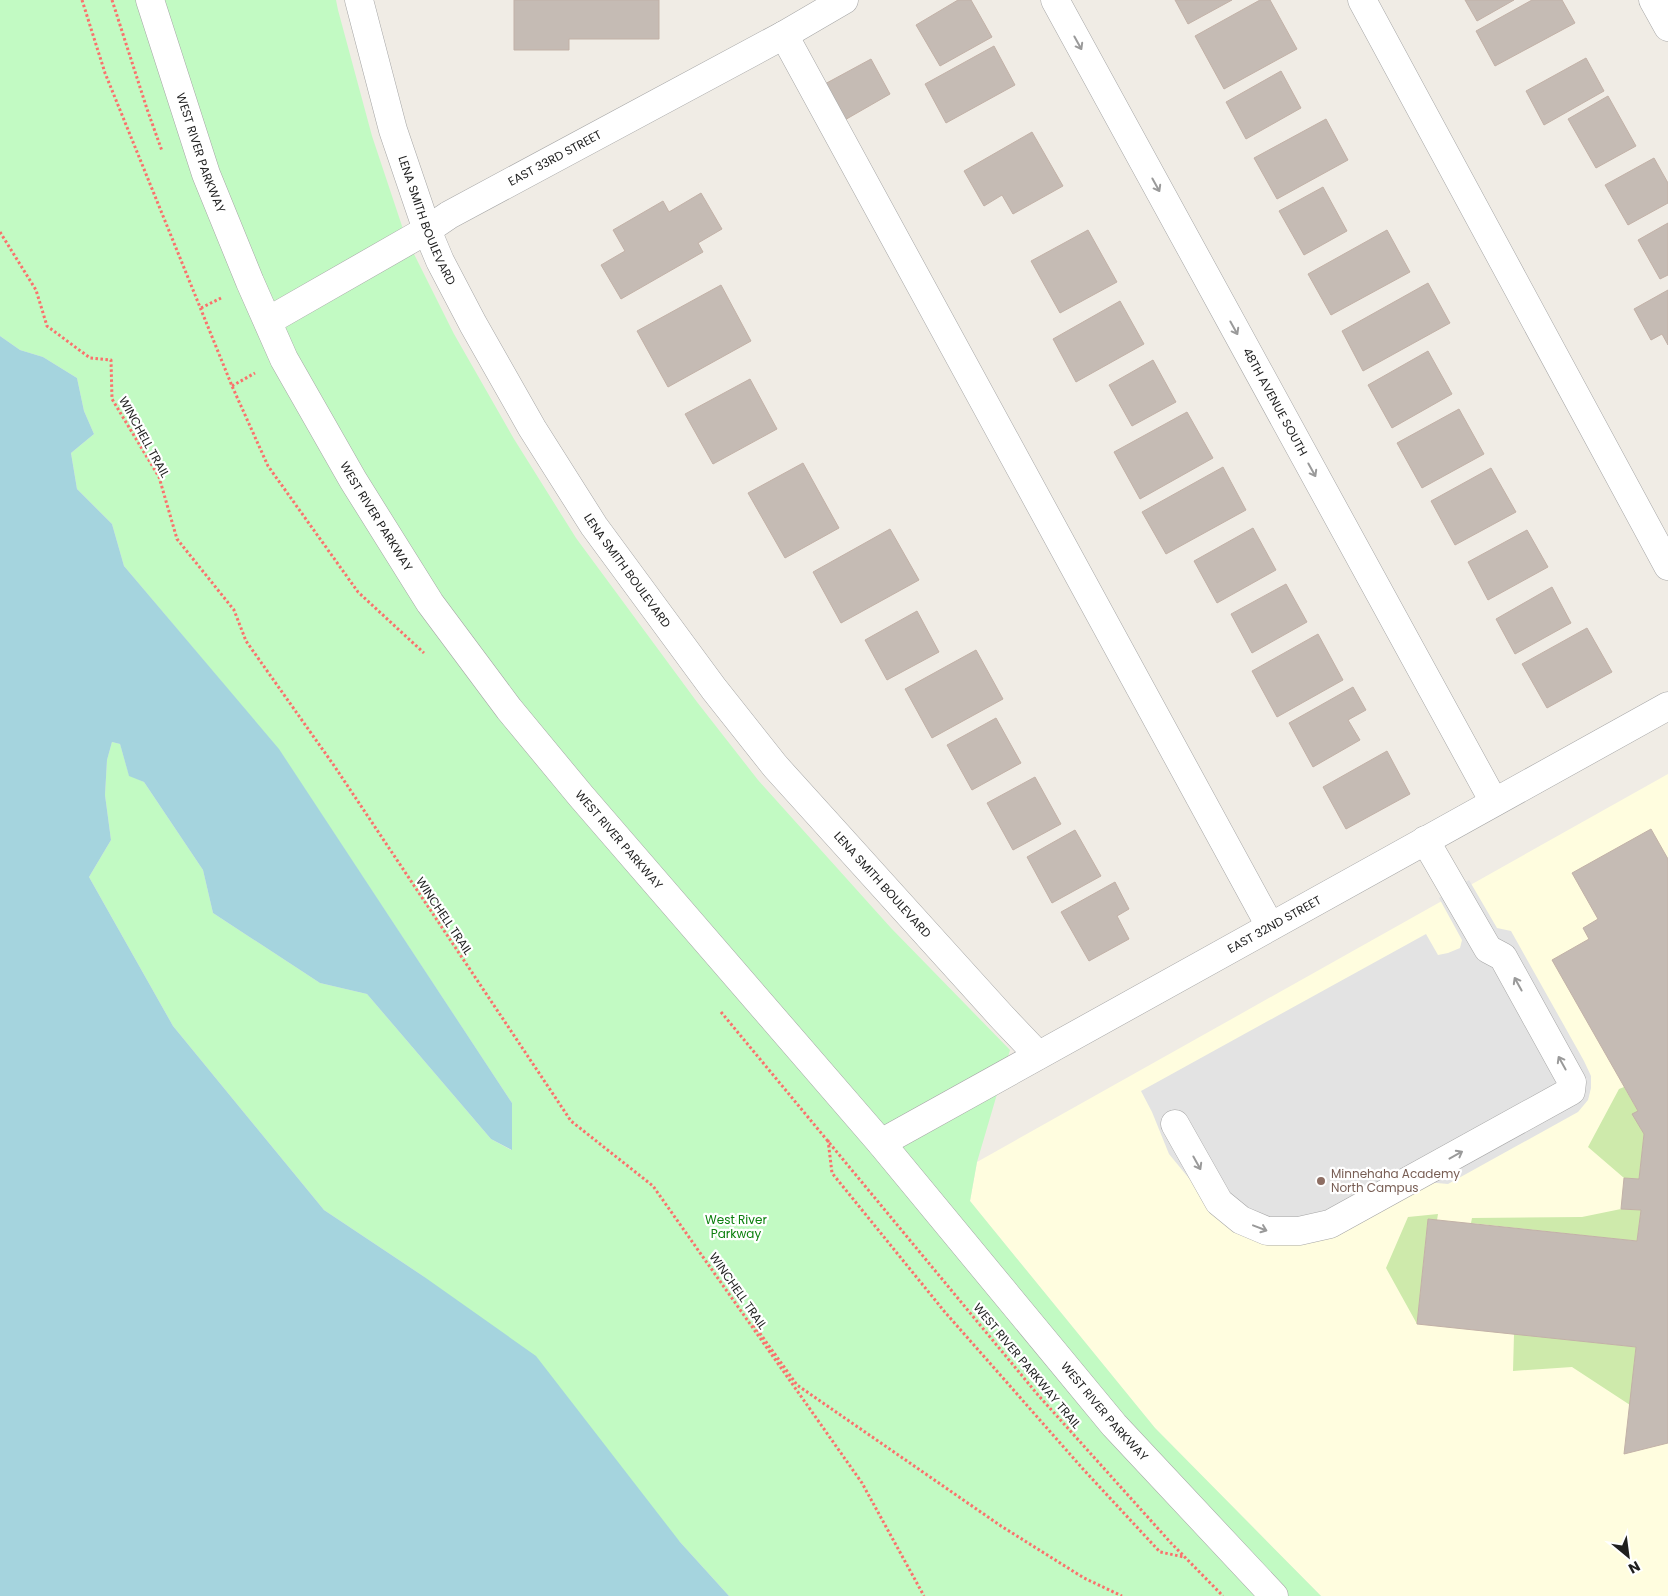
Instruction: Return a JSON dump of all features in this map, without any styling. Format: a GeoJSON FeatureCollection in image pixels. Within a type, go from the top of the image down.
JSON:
{"type":"FeatureCollection","features":[{"type":"Feature","properties":{"kind":"street","name":"WEST RIVER PARKWAY"},"geometry":{"type":"LineString","coordinates":[[150,0],[206,174],[284,359],[353,480],[430,603],[509,709],[581,796],[881,1143],[1114,1425],[1274,1596]]}},
{"type":"Feature","properties":{"kind":"street","name":"LENA SMITH BOULEVARD"},"geometry":{"type":"LineString","coordinates":[[358,0],[393,130],[427,230],[440,261],[473,324],[537,436],[594,526],[709,681],[775,766],[1013,1030],[1038,1055]]}},
{"type":"Feature","properties":{"kind":"street","name":"EAST 33RD STREET"},"geometry":{"type":"LineString","coordinates":[[268,320],[458,211],[784,35],[844,0]]}},
{"type":"Feature","properties":{"kind":"street","name":"48TH AVENUE SOUTH"},"geometry":{"type":"LineString","coordinates":[[1054,0],[1494,802]]}},
{"type":"Feature","properties":{"kind":"street"},"geometry":{"type":"LineString","coordinates":[[1362,0],[1668,566]]}},
{"type":"Feature","properties":{"kind":"street"},"geometry":{"type":"LineString","coordinates":[[1653,0],[1668,27]]}},
{"type":"Feature","properties":{"kind":"street"},"geometry":{"type":"LineString","coordinates":[[784,35],[1270,926]]}},
{"type":"Feature","properties":{"kind":"street","name":"EAST 32ND STREET"},"geometry":{"type":"LineString","coordinates":[[881,1143],[1668,706]]}},
{"type":"Feature","properties":{"kind":"street"},"geometry":{"type":"LineString","coordinates":[[1175,1124],[1219,1202],[1240,1220],[1267,1231],[1299,1231],[1330,1224],[1571,1091],[1572,1082],[1503,958],[1488,949],[1425,840]]}},
{"type":"Feature","properties":{"kind":"path"},"geometry":{"type":"LineString","coordinates":[[82,0],[105,73],[232,386],[268,466],[358,592],[425,654]]}},
{"type":"Feature","properties":{"kind":"path","name":"WINCHELL TRAIL"},"geometry":{"type":"LineString","coordinates":[[0,232],[36,290],[47,326],[90,358],[111,360],[112,399],[159,477],[177,539],[234,610],[246,641],[335,767],[571,1121],[653,1186],[862,1483],[924,1596]]}},
{"type":"Feature","properties":{"kind":"path"},"geometry":{"type":"LineString","coordinates":[[201,308],[221,298]]}},
{"type":"Feature","properties":{"kind":"path"},"geometry":{"type":"LineString","coordinates":[[232,386],[262,370]]}},
{"type":"Feature","properties":{"kind":"path","name":"WEST RIVER PARKWAY TRAIL"},"geometry":{"type":"LineString","coordinates":[[1185,1557],[1160,1552],[1083,1469],[944,1311],[832,1173],[828,1140],[1038,1395],[1222,1596]]}},
{"type":"Feature","properties":{"kind":"path"},"geometry":{"type":"LineString","coordinates":[[653,1186],[797,1385],[1001,1526],[1084,1578],[1122,1596]]}},
{"type":"Feature","properties":{"kind":"shaded area","name":"Minnehaha Academy North Campus"},"geometry":{"type":"Polygon","coordinates":[[[1668,774],[1668,1596],[1321,1596],[1155,1428],[970,1201],[977,1162],[1668,774]]]}},
{"type":"Feature","properties":{"kind":"shaded area"},"geometry":{"type":"Polygon","coordinates":[[[1469,880],[1497,928],[1511,931],[1584,1061],[1591,1076],[1588,1100],[1578,1112],[1448,1184],[1426,1182],[1303,1241],[1210,1204],[1169,1154],[1152,1112],[1141,1091],[1426,934],[1438,955],[1460,948],[1462,940],[1439,898],[1469,880]]]}},
{"type":"Feature","properties":{"kind":"green space","name":"West River Parkway"},"geometry":{"type":"Polygon","coordinates":[[[0,0],[336,0],[372,136],[406,238],[454,334],[514,439],[576,538],[697,702],[758,780],[891,928],[1010,1050],[977,1162],[970,1201],[1155,1428],[1321,1596],[729,1596],[680,1542],[423,1276],[324,1210],[173,1026],[89,877],[111,840],[105,795],[107,760],[112,742],[120,744],[129,775],[144,782],[203,870],[213,913],[320,983],[367,994],[491,1139],[511,1150],[512,1103],[279,750],[124,566],[112,524],[77,489],[71,453],[94,434],[84,411],[77,378],[43,357],[20,350],[0,336],[0,0]]]}},
{"type":"Feature","properties":{"kind":"green space"},"geometry":{"type":"Polygon","coordinates":[[[1624,1087],[1638,1111],[1633,1115],[1644,1134],[1639,1179],[1624,1178],[1588,1147],[1619,1089],[1624,1087]]]}},
{"type":"Feature","properties":{"kind":"green space"},"geometry":{"type":"Polygon","coordinates":[[[1621,1209],[1641,1210],[1637,1241],[1471,1223],[1472,1218],[1582,1217],[1621,1209]]]}},
{"type":"Feature","properties":{"kind":"green space"},"geometry":{"type":"Polygon","coordinates":[[[1438,1214],[1437,1220],[1428,1219],[1417,1324],[1386,1268],[1408,1217],[1438,1214]]]}},
{"type":"Feature","properties":{"kind":"green space"},"geometry":{"type":"Polygon","coordinates":[[[1514,1334],[1636,1347],[1630,1405],[1572,1367],[1513,1371],[1514,1334]]]}},
{"type":"Feature","properties":{"kind":"water"},"geometry":{"type":"Polygon","coordinates":[[[0,336],[20,350],[43,357],[77,378],[84,411],[94,434],[71,453],[77,489],[112,524],[124,566],[279,749],[512,1103],[512,1150],[491,1139],[367,994],[320,983],[213,913],[203,870],[144,782],[129,776],[120,744],[112,742],[107,760],[105,795],[111,840],[89,877],[173,1026],[324,1210],[423,1276],[536,1356],[680,1542],[729,1596],[0,1596],[0,336]]]}},
{"type":"Feature","properties":{"kind":"building"},"geometry":{"type":"Polygon","coordinates":[[[514,0],[659,0],[659,39],[569,39],[569,50],[514,50],[514,0]]]}},
{"type":"Feature","properties":{"kind":"building"},"geometry":{"type":"Polygon","coordinates":[[[958,0],[971,0],[992,37],[940,66],[916,25],[958,0]]]}},
{"type":"Feature","properties":{"kind":"building"},"geometry":{"type":"Polygon","coordinates":[[[1175,0],[1232,0],[1188,24],[1175,0]]]}},
{"type":"Feature","properties":{"kind":"building"},"geometry":{"type":"Polygon","coordinates":[[[1260,0],[1270,0],[1297,49],[1224,89],[1195,36],[1260,0]]]}},
{"type":"Feature","properties":{"kind":"building"},"geometry":{"type":"Polygon","coordinates":[[[1465,0],[1514,0],[1477,21],[1465,0]]]}},
{"type":"Feature","properties":{"kind":"building"},"geometry":{"type":"Polygon","coordinates":[[[1532,0],[1562,0],[1575,23],[1495,66],[1476,31],[1532,0]]]}},
{"type":"Feature","properties":{"kind":"building"},"geometry":{"type":"Polygon","coordinates":[[[994,46],[1015,85],[946,123],[925,84],[994,46]]]}},
{"type":"Feature","properties":{"kind":"building"},"geometry":{"type":"Polygon","coordinates":[[[1586,58],[1604,91],[1544,125],[1526,91],[1586,58]]]}},
{"type":"Feature","properties":{"kind":"building"},"geometry":{"type":"Polygon","coordinates":[[[871,59],[890,94],[843,121],[823,85],[871,59]]]}},
{"type":"Feature","properties":{"kind":"building"},"geometry":{"type":"Polygon","coordinates":[[[1281,71],[1301,108],[1246,139],[1226,102],[1281,71]]]}},
{"type":"Feature","properties":{"kind":"building"},"geometry":{"type":"Polygon","coordinates":[[[1608,96],[1636,146],[1596,168],[1568,119],[1608,96]]]}},
{"type":"Feature","properties":{"kind":"building"},"geometry":{"type":"Polygon","coordinates":[[[1326,119],[1348,160],[1277,199],[1254,158],[1326,119]]]}},
{"type":"Feature","properties":{"kind":"building"},"geometry":{"type":"Polygon","coordinates":[[[1032,132],[1063,186],[1013,214],[1002,195],[984,206],[964,171],[1032,132]]]}},
{"type":"Feature","properties":{"kind":"building"},"geometry":{"type":"Polygon","coordinates":[[[1654,158],[1668,183],[1668,203],[1628,225],[1605,185],[1654,158]]]}},
{"type":"Feature","properties":{"kind":"building"},"geometry":{"type":"Polygon","coordinates":[[[1323,187],[1347,231],[1304,255],[1279,211],[1323,187]]]}},
{"type":"Feature","properties":{"kind":"building"},"geometry":{"type":"Polygon","coordinates":[[[701,193],[722,229],[698,243],[703,252],[621,299],[601,265],[625,251],[613,230],[663,201],[669,212],[701,193]]]}},
{"type":"Feature","properties":{"kind":"building"},"geometry":{"type":"Polygon","coordinates":[[[1668,223],[1668,275],[1660,279],[1638,240],[1668,223]]]}},
{"type":"Feature","properties":{"kind":"building"},"geometry":{"type":"Polygon","coordinates":[[[1088,230],[1117,282],[1060,313],[1031,261],[1088,230]]]}},
{"type":"Feature","properties":{"kind":"building"},"geometry":{"type":"Polygon","coordinates":[[[1387,230],[1410,272],[1331,315],[1308,274],[1387,230]]]}},
{"type":"Feature","properties":{"kind":"building"},"geometry":{"type":"Polygon","coordinates":[[[1428,283],[1450,323],[1363,371],[1342,331],[1428,283]]]}},
{"type":"Feature","properties":{"kind":"building"},"geometry":{"type":"Polygon","coordinates":[[[721,285],[751,341],[668,387],[637,331],[721,285]]]}},
{"type":"Feature","properties":{"kind":"building"},"geometry":{"type":"Polygon","coordinates":[[[1668,290],[1668,345],[1662,334],[1651,340],[1634,309],[1668,290]]]}},
{"type":"Feature","properties":{"kind":"building"},"geometry":{"type":"Polygon","coordinates":[[[1120,301],[1144,344],[1076,382],[1053,339],[1120,301]]]}},
{"type":"Feature","properties":{"kind":"building"},"geometry":{"type":"Polygon","coordinates":[[[1428,351],[1452,394],[1392,428],[1368,385],[1428,351]]]}},
{"type":"Feature","properties":{"kind":"building"},"geometry":{"type":"Polygon","coordinates":[[[1153,360],[1176,402],[1132,426],[1109,385],[1153,360]]]}},
{"type":"Feature","properties":{"kind":"building"},"geometry":{"type":"Polygon","coordinates":[[[750,379],[777,429],[713,464],[685,414],[750,379]]]}},
{"type":"Feature","properties":{"kind":"building"},"geometry":{"type":"Polygon","coordinates":[[[1459,409],[1484,454],[1422,488],[1397,443],[1459,409]]]}},
{"type":"Feature","properties":{"kind":"building"},"geometry":{"type":"Polygon","coordinates":[[[1187,412],[1213,458],[1140,499],[1114,452],[1187,412]]]}},
{"type":"Feature","properties":{"kind":"building"},"geometry":{"type":"Polygon","coordinates":[[[803,463],[839,528],[785,558],[748,493],[803,463]]]}},
{"type":"Feature","properties":{"kind":"building"},"geometry":{"type":"Polygon","coordinates":[[[1223,467],[1246,510],[1166,554],[1142,512],[1223,467]]]}},
{"type":"Feature","properties":{"kind":"building"},"geometry":{"type":"Polygon","coordinates":[[[1491,468],[1516,512],[1455,545],[1431,501],[1491,468]]]}},
{"type":"Feature","properties":{"kind":"building"},"geometry":{"type":"Polygon","coordinates":[[[1253,528],[1276,570],[1217,603],[1194,561],[1253,528]]]}},
{"type":"Feature","properties":{"kind":"building"},"geometry":{"type":"Polygon","coordinates":[[[890,529],[919,580],[841,623],[813,572],[890,529]]]}},
{"type":"Feature","properties":{"kind":"building"},"geometry":{"type":"Polygon","coordinates":[[[1527,530],[1548,567],[1488,600],[1468,562],[1527,530]]]}},
{"type":"Feature","properties":{"kind":"building"},"geometry":{"type":"Polygon","coordinates":[[[1286,584],[1307,622],[1252,653],[1231,614],[1286,584]]]}},
{"type":"Feature","properties":{"kind":"building"},"geometry":{"type":"Polygon","coordinates":[[[1552,587],[1571,623],[1515,654],[1496,619],[1552,587]]]}},
{"type":"Feature","properties":{"kind":"building"},"geometry":{"type":"Polygon","coordinates":[[[917,611],[939,652],[887,680],[865,640],[917,611]]]}},
{"type":"Feature","properties":{"kind":"building"},"geometry":{"type":"Polygon","coordinates":[[[1587,628],[1612,672],[1547,708],[1522,664],[1587,628]]]}},
{"type":"Feature","properties":{"kind":"building"},"geometry":{"type":"Polygon","coordinates":[[[1318,634],[1343,680],[1277,717],[1252,671],[1318,634]]]}},
{"type":"Feature","properties":{"kind":"building"},"geometry":{"type":"Polygon","coordinates":[[[976,650],[1003,699],[932,738],[905,689],[976,650]]]}},
{"type":"Feature","properties":{"kind":"building"},"geometry":{"type":"Polygon","coordinates":[[[1353,687],[1366,710],[1348,720],[1360,740],[1313,767],[1289,723],[1353,687]]]}},
{"type":"Feature","properties":{"kind":"building"},"geometry":{"type":"Polygon","coordinates":[[[996,718],[1021,763],[972,790],[947,745],[996,718]]]}},
{"type":"Feature","properties":{"kind":"building"},"geometry":{"type":"Polygon","coordinates":[[[1387,751],[1410,794],[1346,829],[1323,787],[1387,751]]]}},
{"type":"Feature","properties":{"kind":"building"},"geometry":{"type":"Polygon","coordinates":[[[1035,777],[1061,824],[1013,850],[987,803],[1035,777]]]}},
{"type":"Feature","properties":{"kind":"building"},"geometry":{"type":"Polygon","coordinates":[[[1651,829],[1668,859],[1668,1443],[1624,1454],[1636,1347],[1417,1324],[1428,1219],[1637,1241],[1641,1210],[1621,1209],[1624,1178],[1639,1179],[1644,1134],[1632,1114],[1638,1111],[1552,960],[1589,939],[1583,928],[1598,919],[1572,873],[1651,829]]]}},
{"type":"Feature","properties":{"kind":"building"},"geometry":{"type":"Polygon","coordinates":[[[1075,830],[1101,876],[1052,903],[1027,857],[1075,830]]]}},
{"type":"Feature","properties":{"kind":"building"},"geometry":{"type":"Polygon","coordinates":[[[1115,882],[1129,909],[1117,916],[1129,939],[1089,961],[1061,912],[1115,882]]]}},
{"type":"Feature","properties":{"kind":"place","name":"Minnehaha Academy North Campus"},"geometry":{"type":"Point","coordinates":[1321,1181]}}]}
